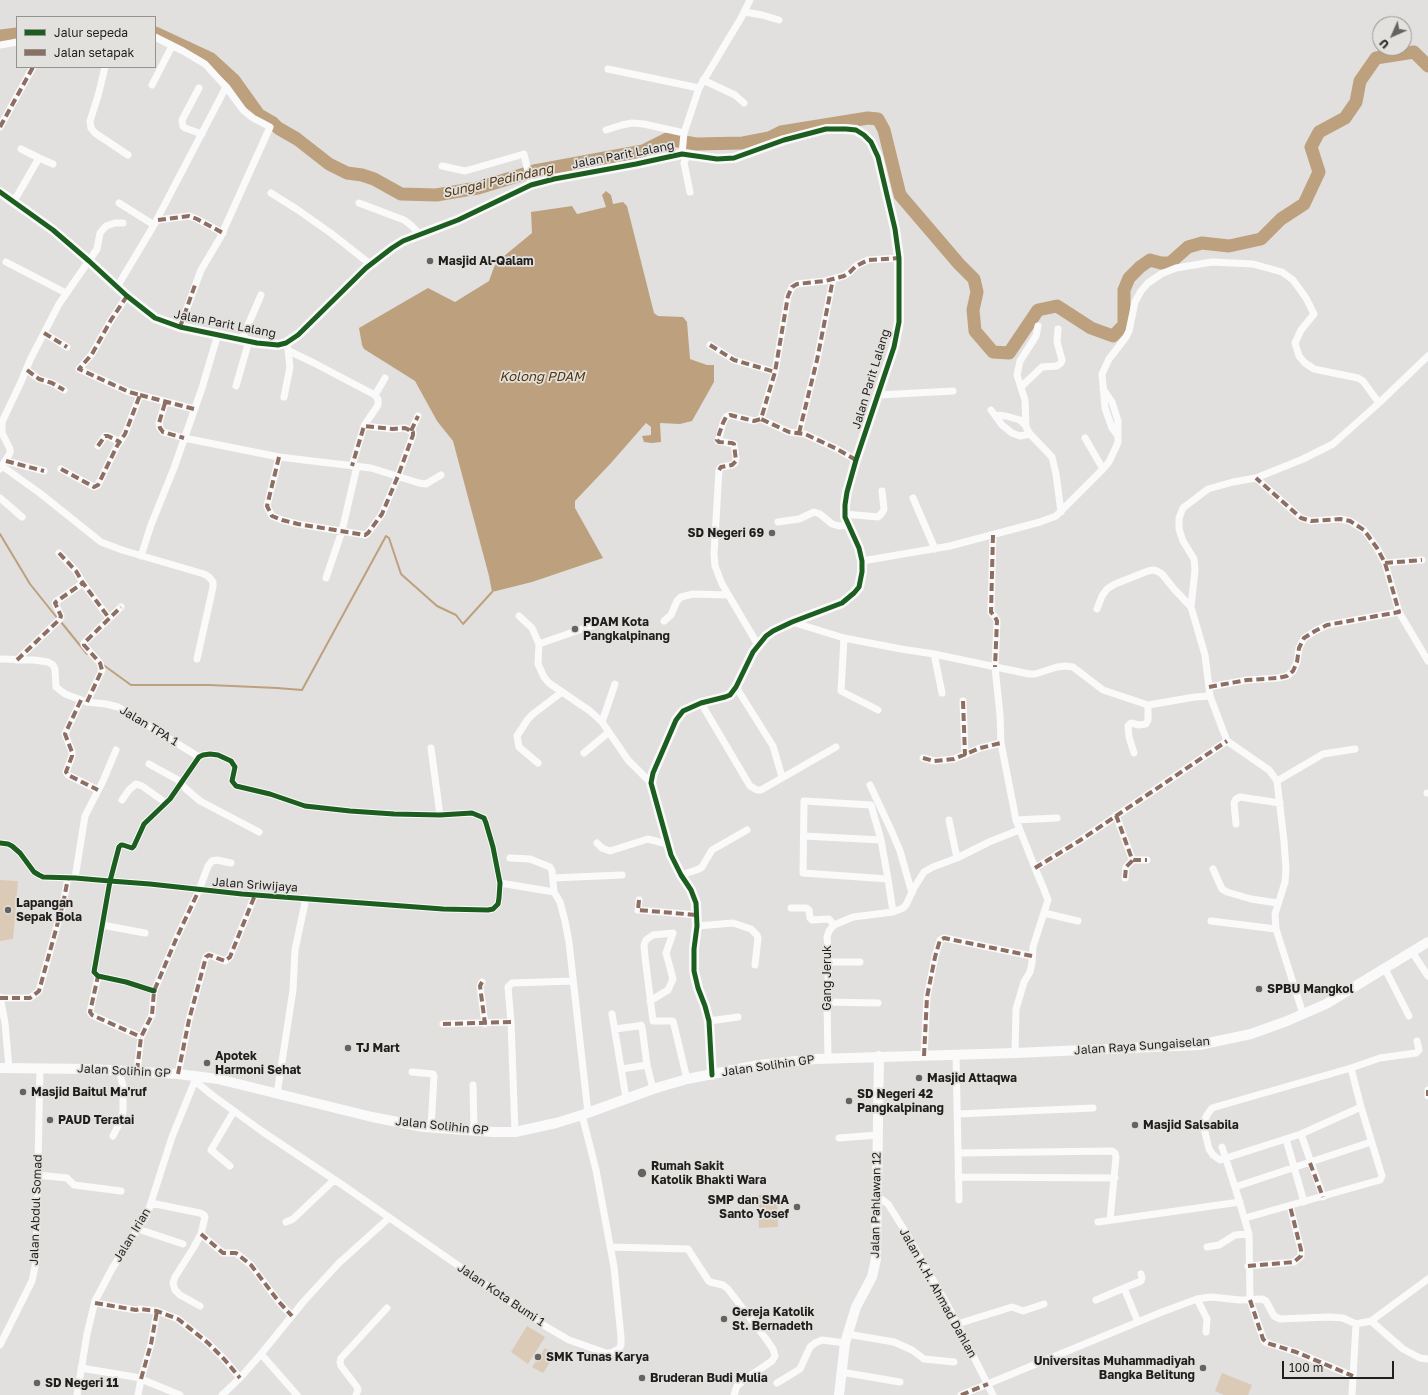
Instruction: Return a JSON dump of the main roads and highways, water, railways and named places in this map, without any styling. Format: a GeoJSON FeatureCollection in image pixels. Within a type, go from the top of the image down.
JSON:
{"type":"FeatureCollection","features":[{"type":"Feature","properties":{"kind":"water","name":"Kolong PDAM"},"geometry":{"type":"Polygon","coordinates":[[[606,191],[611,195],[613,204],[623,202],[627,206],[654,313],[658,316],[683,317],[687,322],[690,359],[707,365],[714,365],[714,382],[692,421],[680,424],[660,423],[661,442],[652,443],[644,442],[642,436],[651,435],[651,427],[646,423],[575,501],[575,508],[603,558],[532,582],[492,592],[453,441],[437,421],[415,381],[364,349],[359,328],[428,288],[455,302],[489,281],[498,261],[532,233],[531,212],[572,206],[577,214],[606,207],[602,195],[606,191]]]}},
{"type":"Feature","properties":{"kind":"waterway","name":"Sungai Pedindang"},"geometry":{"type":"LineString","coordinates":[[156,33],[211,59],[234,80],[259,115],[297,139],[329,164],[347,173],[362,175],[374,179],[401,194],[436,195],[478,188],[534,171],[643,151],[667,139],[696,144],[743,143],[769,138],[781,132],[868,118],[878,119],[884,130],[900,195],[959,264],[974,279],[977,292],[973,310],[975,331],[993,352],[1009,353],[1038,310],[1057,306],[1091,328],[1113,336],[1124,325],[1124,290],[1129,278],[1150,260],[1161,263],[1170,263],[1188,247],[1202,243],[1229,246],[1261,239],[1281,219],[1304,204],[1319,172],[1311,147],[1319,132],[1345,118],[1356,102],[1360,81],[1376,58],[1414,52],[1428,66]]}},
{"type":"Feature","properties":{"kind":"waterway","name":"Sungai Pedindang"},"geometry":{"type":"LineString","coordinates":[[0,36],[16,34]]}},
{"type":"Feature","properties":{"kind":"waterway"},"geometry":{"type":"LineString","coordinates":[[0,534],[30,584],[58,619]]}},
{"type":"Feature","properties":{"kind":"waterway"},"geometry":{"type":"LineString","coordinates":[[102,664],[131,685],[209,685],[302,690],[386,536],[389,538],[401,574],[437,606],[456,615],[463,624],[492,592]]}},
{"type":"Feature","properties":{"kind":"waterway"},"geometry":{"type":"LineString","coordinates":[[61,622],[87,654]]}},
{"type":"Feature","properties":{"kind":"place","name":"Masjid Al-Qalam"},"geometry":{"type":"Point","coordinates":[430,261]}},
{"type":"Feature","properties":{"kind":"place","name":"SD Negeri 69"},"geometry":{"type":"Point","coordinates":[772,533]}},
{"type":"Feature","properties":{"kind":"place","name":"PDAM Kota Pangkalpinang"},"geometry":{"type":"Point","coordinates":[575,629]}},
{"type":"Feature","properties":{"kind":"place","name":"Lapangan Sepak Bola"},"geometry":{"type":"Point","coordinates":[8,910]}},
{"type":"Feature","properties":{"kind":"place","name":"SPBU Mangkol"},"geometry":{"type":"Point","coordinates":[1259,989]}},
{"type":"Feature","properties":{"kind":"place","name":"TJ Mart"},"geometry":{"type":"Point","coordinates":[348,1048]}},
{"type":"Feature","properties":{"kind":"place","name":"Apotek Harmoni Sehat"},"geometry":{"type":"Point","coordinates":[207,1063]}},
{"type":"Feature","properties":{"kind":"place","name":"Masjid Attaqwa"},"geometry":{"type":"Point","coordinates":[919,1078]}},
{"type":"Feature","properties":{"kind":"place","name":"Masjid Baitul Ma'ruf"},"geometry":{"type":"Point","coordinates":[23,1092]}},
{"type":"Feature","properties":{"kind":"place","name":"SD Negeri 42 Pangkalpinang"},"geometry":{"type":"Point","coordinates":[849,1101]}},
{"type":"Feature","properties":{"kind":"place","name":"PAUD Teratai"},"geometry":{"type":"Point","coordinates":[50,1120]}},
{"type":"Feature","properties":{"kind":"place","name":"Masjid Salsabila"},"geometry":{"type":"Point","coordinates":[1135,1125]}},
{"type":"Feature","properties":{"kind":"place","name":"Rumah Sakit Katolik Bhakti Wara"},"geometry":{"type":"Point","coordinates":[642,1173]}},
{"type":"Feature","properties":{"kind":"place","name":"SMP dan SMA Santo Yosef"},"geometry":{"type":"Point","coordinates":[797,1207]}},
{"type":"Feature","properties":{"kind":"place","name":"Gereja Katolik St. Bernadeth"},"geometry":{"type":"Point","coordinates":[724,1319]}},
{"type":"Feature","properties":{"kind":"place","name":"SMK Tunas Karya"},"geometry":{"type":"Point","coordinates":[538,1357]}},
{"type":"Feature","properties":{"kind":"place","name":"Universitas Muhammadiyah Bangka Belitung"},"geometry":{"type":"Point","coordinates":[1203,1368]}},
{"type":"Feature","properties":{"kind":"place","name":"Bruderan Budi Mulia"},"geometry":{"type":"Point","coordinates":[642,1378]}},
{"type":"Feature","properties":{"kind":"place","name":"SD Negeri 11"},"geometry":{"type":"Point","coordinates":[37,1383]}}]}
